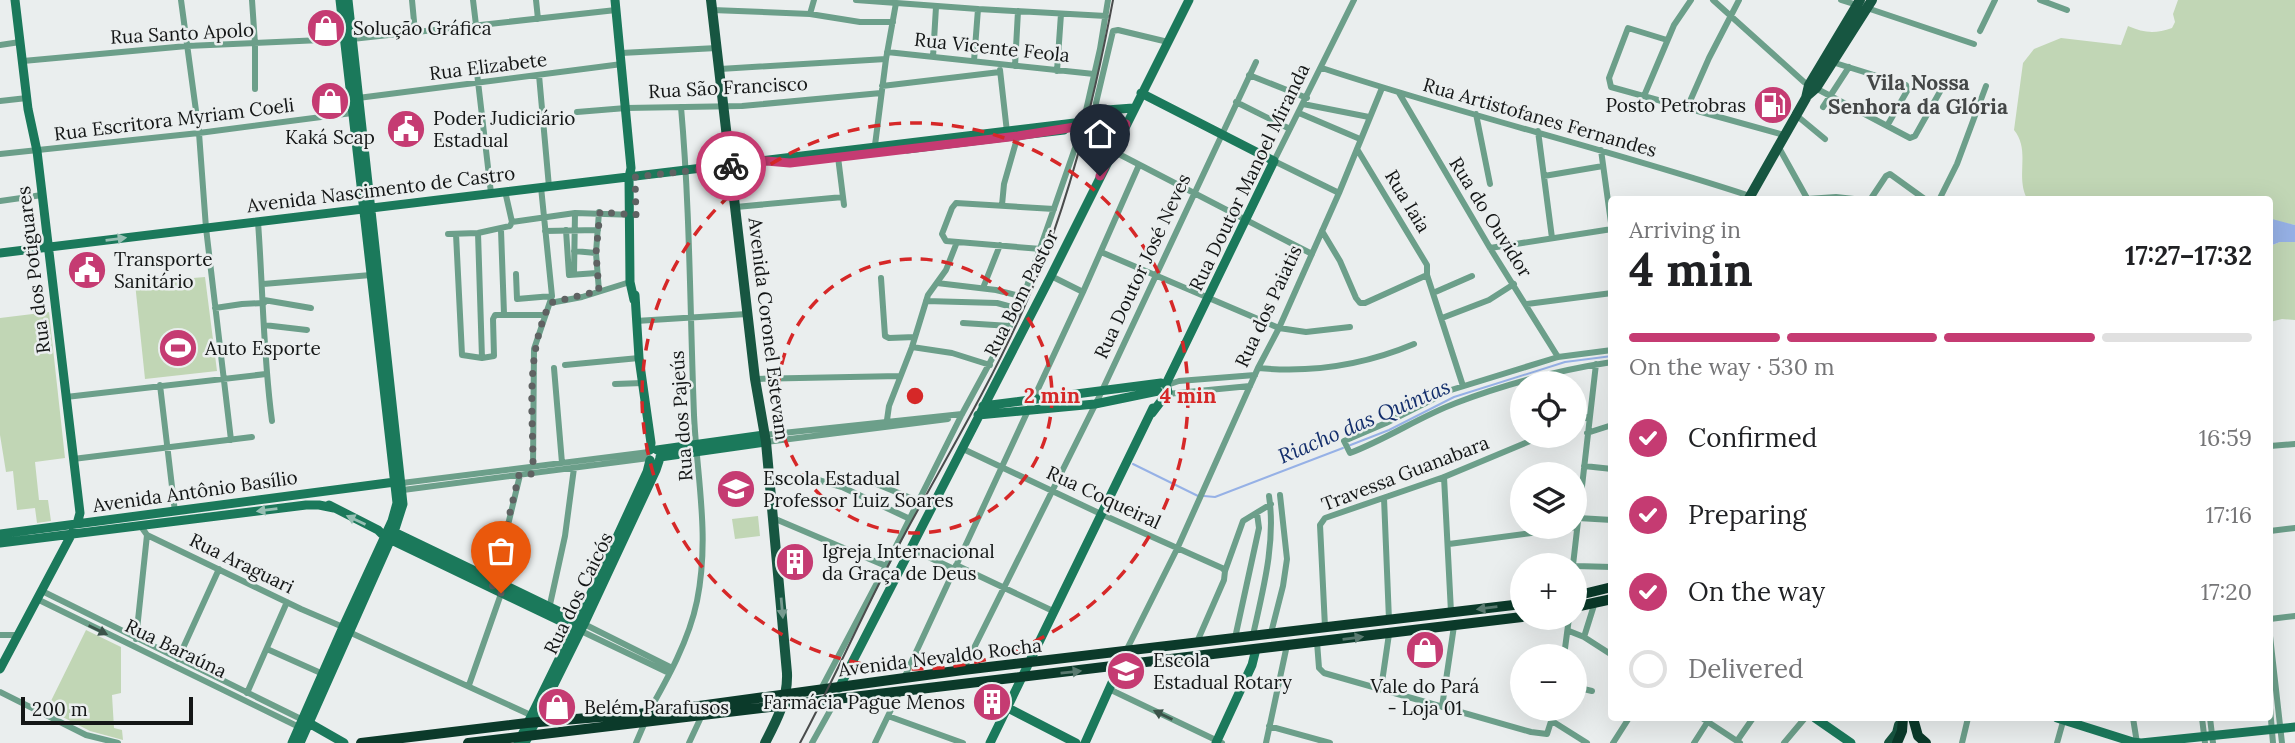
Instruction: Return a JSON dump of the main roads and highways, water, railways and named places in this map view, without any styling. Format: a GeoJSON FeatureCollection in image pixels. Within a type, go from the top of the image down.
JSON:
{"type":"FeatureCollection","features":[{"type":"Feature","properties":{"kind":"highway"},"geometry":{"type":"LineString","coordinates":[[1587,593],[1608,588]]}},
{"type":"Feature","properties":{"kind":"highway"},"geometry":{"type":"LineString","coordinates":[[1587,604],[1608,600]]}},
{"type":"Feature","properties":{"kind":"highway","name":"Avenida Nevaldo Rocha"},"geometry":{"type":"LineString","coordinates":[[361,743],[529,721],[702,715],[820,691],[904,678],[1510,605]]}},
{"type":"Feature","properties":{"kind":"highway","name":"Avenida Nevaldo Rocha"},"geometry":{"type":"LineString","coordinates":[[468,743],[523,740],[647,718],[785,700],[836,700],[899,693],[1510,619]]}},
{"type":"Feature","properties":{"kind":"highway"},"geometry":{"type":"LineString","coordinates":[[1256,649],[1259,640],[1265,637],[1323,627]]}},
{"type":"Feature","properties":{"kind":"highway"},"geometry":{"type":"LineString","coordinates":[[1897,743],[1903,721]]}},
{"type":"Feature","properties":{"kind":"highway"},"geometry":{"type":"LineString","coordinates":[[1906,721],[1926,743]]}},
{"type":"Feature","properties":{"kind":"main road","name":"Rua dos Potiguares"},"geometry":{"type":"LineString","coordinates":[[0,669],[77,524],[80,513],[37,151],[27,98],[15,0]]}},
{"type":"Feature","properties":{"kind":"main road"},"geometry":{"type":"LineString","coordinates":[[340,0],[358,98],[371,275],[390,381]]}},
{"type":"Feature","properties":{"kind":"main road"},"geometry":{"type":"LineString","coordinates":[[292,743],[387,534],[400,485],[390,381],[352,113],[348,0]]}},
{"type":"Feature","properties":{"kind":"main road","name":"Rua Bom Pastor"},"geometry":{"type":"LineString","coordinates":[[839,688],[1189,0]]}},
{"type":"Feature","properties":{"kind":"main road","name":"Rua dos Caicós"},"geometry":{"type":"LineString","coordinates":[[523,740],[529,721],[590,604],[654,453],[639,358],[634,300],[631,174],[615,3]]}},
{"type":"Feature","properties":{"kind":"main road"},"geometry":{"type":"LineString","coordinates":[[1750,196],[1864,3]]}},
{"type":"Feature","properties":{"kind":"main road","name":"Avenida Coronel Estevam"},"geometry":{"type":"LineString","coordinates":[[711,5],[755,379],[765,439],[787,673],[785,700],[765,743]]}},
{"type":"Feature","properties":{"kind":"main road","name":"Rua Doutor Manoel Miranda"},"geometry":{"type":"LineString","coordinates":[[990,743],[1274,161],[1141,93]]}},
{"type":"Feature","properties":{"kind":"main road","name":"Avenida Nascimento de Castro"},"geometry":{"type":"LineString","coordinates":[[1082,125],[1107,110],[1133,108]]}},
{"type":"Feature","properties":{"kind":"main road","name":"Avenida Nascimento de Castro"},"geometry":{"type":"LineString","coordinates":[[0,253],[200,226],[258,222],[545,187],[631,174],[732,166],[1082,125],[1126,124]]}},
{"type":"Feature","properties":{"kind":"main road","name":"Avenida Nascimento de Castro"},"geometry":{"type":"LineString","coordinates":[[766,161],[790,163],[838,158],[874,150]]}},
{"type":"Feature","properties":{"kind":"main road","name":"Rua dos Caicós"},"geometry":{"type":"LineString","coordinates":[[633,215],[630,282],[634,300]]}},
{"type":"Feature","properties":{"kind":"main road"},"geometry":{"type":"LineString","coordinates":[[980,410],[1033,399],[1101,391],[1163,389]]}},
{"type":"Feature","properties":{"kind":"main road"},"geometry":{"type":"LineString","coordinates":[[980,410],[1028,410],[1095,404],[1163,389]]}},
{"type":"Feature","properties":{"kind":"main road","name":"Avenida Antônio Basílio"},"geometry":{"type":"LineString","coordinates":[[654,453],[765,439]]}},
{"type":"Feature","properties":{"kind":"main road","name":"Avenida Antônio Basílio"},"geometry":{"type":"LineString","coordinates":[[0,543],[71,535],[176,512],[400,485]]}},
{"type":"Feature","properties":{"kind":"main road"},"geometry":{"type":"LineString","coordinates":[[310,494],[579,626]]}},
{"type":"Feature","properties":{"kind":"main road","name":"Avenida Antônio Basílio"},"geometry":{"type":"LineString","coordinates":[[0,534],[77,524],[313,505],[334,508]]}},
{"type":"Feature","properties":{"kind":"main road"},"geometry":{"type":"LineString","coordinates":[[300,743],[303,723],[323,674],[346,629]]}},
{"type":"Feature","properties":{"kind":"main road"},"geometry":{"type":"LineString","coordinates":[[1218,742],[1252,665],[1256,649]]}},
{"type":"Feature","properties":{"kind":"main road"},"geometry":{"type":"LineString","coordinates":[[1085,743],[1119,667]]}},
{"type":"Feature","properties":{"kind":"main road"},"geometry":{"type":"LineString","coordinates":[[1008,708],[1076,743]]}},
{"type":"Feature","properties":{"kind":"main road"},"geometry":{"type":"LineString","coordinates":[[1819,721],[1851,743]]}},
{"type":"Feature","properties":{"kind":"main road"},"geometry":{"type":"LineString","coordinates":[[1889,743],[1902,721]]}},
{"type":"Feature","properties":{"kind":"main road"},"geometry":{"type":"LineString","coordinates":[[2071,721],[2137,743],[2208,739],[2295,727]]}},
{"type":"Feature","properties":{"kind":"main road","name":"Rua Baraúna"},"geometry":{"type":"LineString","coordinates":[[303,723],[344,743]]}},
{"type":"Feature","properties":{"kind":"water"},"geometry":{"type":"Polygon","coordinates":[[[2273,219],[2295,225],[2295,242],[2273,245],[2273,219]]]}},
{"type":"Feature","properties":{"kind":"waterway","name":"Riacho das Quintas"},"geometry":{"type":"LineString","coordinates":[[1348,446],[1389,430],[1454,397],[1565,362],[1608,357]]}},
{"type":"Feature","properties":{"kind":"waterway","name":"Riacho das Quintas"},"geometry":{"type":"LineString","coordinates":[[1204,496],[1215,497],[1343,448]]}},
{"type":"Feature","properties":{"kind":"waterway","name":"Riacho das Quintas"},"geometry":{"type":"LineString","coordinates":[[1133,464],[1198,496]]}},
{"type":"Feature","properties":{"kind":"tram line"},"geometry":{"type":"LineString","coordinates":[[800,743],[889,564],[980,397],[1039,273],[1077,158],[1113,0]]}},
{"type":"Feature","properties":{"kind":"place","name":"Solução Gráfica"},"geometry":{"type":"Point","coordinates":[326,28]}},
{"type":"Feature","properties":{"kind":"place","name":"Kaká Scap"},"geometry":{"type":"Point","coordinates":[330,101]}},
{"type":"Feature","properties":{"kind":"place","name":"Posto Petrobras"},"geometry":{"type":"Point","coordinates":[1773,105]}},
{"type":"Feature","properties":{"kind":"place","name":"Poder Judiciário Estadual"},"geometry":{"type":"Point","coordinates":[406,129]}},
{"type":"Feature","properties":{"kind":"place","name":"Transporte Sanitário"},"geometry":{"type":"Point","coordinates":[87,270]}},
{"type":"Feature","properties":{"kind":"place","name":"Auto Esporte"},"geometry":{"type":"Point","coordinates":[178,348]}},
{"type":"Feature","properties":{"kind":"place","name":"Escola Estadual Professor Luiz Soares"},"geometry":{"type":"Point","coordinates":[736,489]}},
{"type":"Feature","properties":{"kind":"place","name":"Igreja Internacional da Graça de Deus"},"geometry":{"type":"Point","coordinates":[795,562]}},
{"type":"Feature","properties":{"kind":"place","name":"Vale do Pará - Loja 01"},"geometry":{"type":"Point","coordinates":[1425,650]}},
{"type":"Feature","properties":{"kind":"place","name":"Escola Estadual Rotary"},"geometry":{"type":"Point","coordinates":[1126,671]}},
{"type":"Feature","properties":{"kind":"place","name":"Farmácia Pague Menos"},"geometry":{"type":"Point","coordinates":[992,702]}},
{"type":"Feature","properties":{"kind":"place","name":"Belém Parafusos"},"geometry":{"type":"Point","coordinates":[557,707]}},
{"type":"Feature","properties":{"kind":"district","name":"Vila Nossa Senhora da Glória"},"geometry":{"type":"Point","coordinates":[1918,94]}}]}
